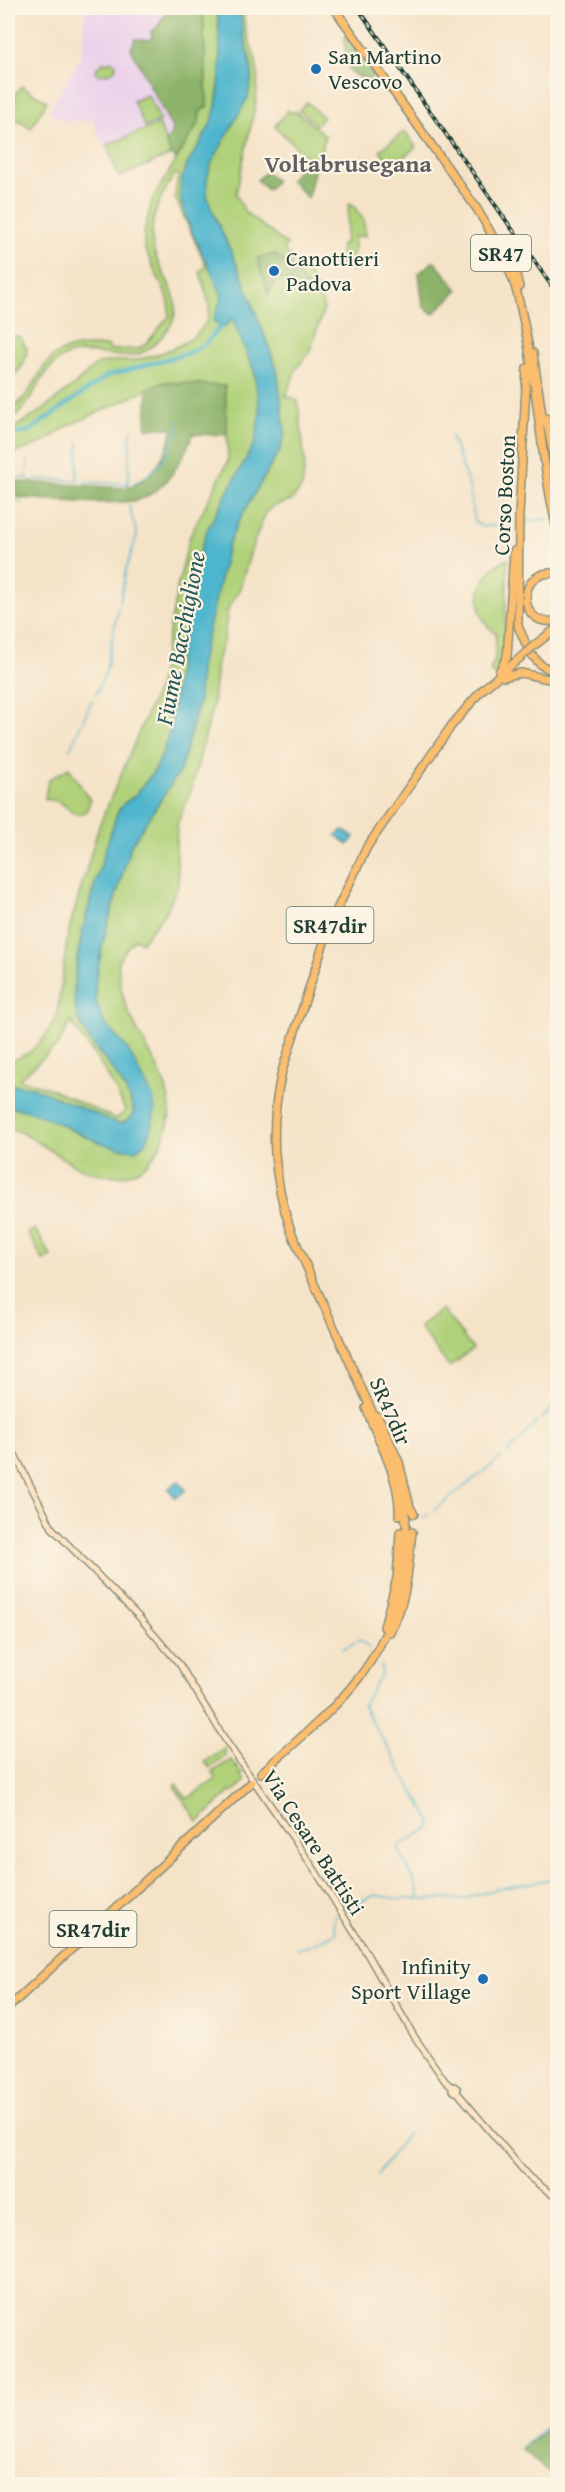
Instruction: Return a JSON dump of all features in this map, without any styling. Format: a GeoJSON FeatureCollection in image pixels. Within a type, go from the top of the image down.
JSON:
{"type":"FeatureCollection","features":[{"type":"Feature","properties":{"kind":"highway","name":"SR47"},"geometry":{"type":"LineString","coordinates":[[334,8],[383,72]]}},
{"type":"Feature","properties":{"kind":"highway","name":"SR47"},"geometry":{"type":"LineString","coordinates":[[339,8],[477,209],[495,240],[509,270],[519,300],[526,338]]}},
{"type":"Feature","properties":{"kind":"highway","name":"SR47"},"geometry":{"type":"LineString","coordinates":[[388,80],[481,208],[504,248],[515,270],[523,299],[538,380]]}},
{"type":"Feature","properties":{"kind":"highway","name":"Corso Boston"},"geometry":{"type":"LineString","coordinates":[[526,338],[526,398],[519,516],[518,626],[530,653],[541,665],[558,674]]}},
{"type":"Feature","properties":{"kind":"highway"},"geometry":{"type":"LineString","coordinates":[[526,338],[558,533]]}},
{"type":"Feature","properties":{"kind":"highway","name":"Corso Boston"},"geometry":{"type":"LineString","coordinates":[[538,380],[558,478]]}},
{"type":"Feature","properties":{"kind":"highway"},"geometry":{"type":"LineString","coordinates":[[538,380],[558,518]]}},
{"type":"Feature","properties":{"kind":"highway"},"geometry":{"type":"LineString","coordinates":[[519,516],[512,567],[507,657],[500,677],[521,673],[558,681]]}},
{"type":"Feature","properties":{"kind":"highway"},"geometry":{"type":"LineString","coordinates":[[558,574],[545,573],[534,579],[528,588],[526,598],[529,611],[536,618],[545,621],[558,620]]}},
{"type":"Feature","properties":{"kind":"highway","name":"SR47dir"},"geometry":{"type":"LineString","coordinates":[[261,1773],[343,1696],[364,1671],[393,1613],[403,1577],[406,1550],[403,1497],[393,1462],[291,1231],[283,1205],[274,1155],[277,1092],[322,946],[351,876],[397,801],[452,725],[487,686],[538,646],[558,627]]}},
{"type":"Feature","properties":{"kind":"highway","name":"SR47dir"},"geometry":{"type":"LineString","coordinates":[[538,646],[558,633]]}},
{"type":"Feature","properties":{"kind":"highway"},"geometry":{"type":"LineString","coordinates":[[558,639],[555,652],[558,659]]}},
{"type":"Feature","properties":{"kind":"highway"},"geometry":{"type":"LineString","coordinates":[[356,1377],[392,1443],[414,1514]]}},
{"type":"Feature","properties":{"kind":"highway"},"geometry":{"type":"LineString","coordinates":[[356,1377],[392,1476],[399,1515]]}},
{"type":"Feature","properties":{"kind":"highway"},"geometry":{"type":"LineString","coordinates":[[364,1671],[383,1628],[393,1595],[399,1567],[400,1532]]}},
{"type":"Feature","properties":{"kind":"highway"},"geometry":{"type":"LineString","coordinates":[[364,1671],[378,1654],[401,1608],[410,1571],[412,1532]]}},
{"type":"Feature","properties":{"kind":"highway","name":"SR47dir"},"geometry":{"type":"LineString","coordinates":[[8,2008],[252,1783]]}},
{"type":"Feature","properties":{"kind":"main road","name":"Via Cesare Battisti"},"geometry":{"type":"LineString","coordinates":[[8,1441],[47,1521],[140,1619],[180,1665],[226,1741],[295,1839],[340,1910],[414,2036],[445,2081],[529,2177],[558,2199]]}},
{"type":"Feature","properties":{"kind":"shaded area"},"geometry":{"type":"Polygon","coordinates":[[[85,8],[178,8],[194,102],[176,159],[171,156],[118,177],[91,117],[84,124],[77,117],[71,124],[48,112],[81,57],[85,8]]]}},
{"type":"Feature","properties":{"kind":"green space"},"geometry":{"type":"Polygon","coordinates":[[[169,8],[203,8],[207,107],[200,111],[199,122],[176,159],[171,155],[166,143],[173,130],[131,49],[135,39],[149,40],[152,37],[151,31],[156,29],[169,8]]]}},
{"type":"Feature","properties":{"kind":"green space"},"geometry":{"type":"Polygon","coordinates":[[[203,8],[217,8],[221,67],[215,113],[184,170],[188,219],[218,285],[222,297],[221,304],[232,317],[254,371],[260,412],[255,442],[207,530],[180,649],[170,730],[162,755],[155,770],[117,813],[79,946],[74,998],[78,1018],[84,1031],[124,1087],[134,1112],[129,1120],[119,1124],[32,1087],[8,1084],[8,1063],[30,1052],[45,1037],[57,1015],[68,933],[99,826],[159,685],[178,584],[190,536],[228,461],[225,386],[164,382],[66,427],[44,442],[8,456],[8,426],[10,429],[35,415],[100,364],[110,361],[136,360],[157,354],[180,345],[200,331],[209,312],[200,272],[206,266],[175,197],[178,175],[175,173],[161,197],[152,231],[155,253],[170,287],[176,309],[173,321],[165,333],[151,347],[136,355],[83,353],[64,357],[48,371],[17,415],[8,421],[8,413],[22,399],[54,356],[66,350],[84,346],[109,346],[108,350],[138,349],[146,344],[169,316],[169,301],[144,247],[144,232],[152,200],[199,122],[200,111],[207,107],[203,8]],[[71,1022],[58,1045],[19,1079],[46,1087],[116,1119],[125,1111],[120,1099],[101,1065],[71,1022]]]}},
{"type":"Feature","properties":{"kind":"green space"},"geometry":{"type":"Polygon","coordinates":[[[240,8],[243,8],[245,27],[258,75],[256,102],[236,194],[245,212],[287,245],[284,250],[309,275],[318,290],[324,309],[309,353],[296,369],[285,395],[298,401],[305,464],[302,487],[291,501],[276,505],[266,512],[252,547],[240,588],[228,609],[224,638],[217,661],[213,705],[191,791],[177,824],[179,884],[166,911],[142,942],[135,939],[119,962],[121,988],[126,1004],[163,1080],[170,1107],[167,1130],[150,1161],[132,1173],[117,1176],[88,1171],[76,1166],[31,1138],[8,1128],[8,1107],[34,1111],[85,1137],[145,1143],[127,1048],[104,1023],[96,1001],[95,984],[104,937],[131,845],[180,771],[199,702],[200,667],[228,545],[239,520],[280,450],[285,432],[277,369],[241,274],[207,194],[207,179],[211,164],[248,97],[251,82],[250,57],[241,24],[240,8]]]}},
{"type":"Feature","properties":{"kind":"green space"},"geometry":{"type":"Polygon","coordinates":[[[347,35],[376,74],[368,80],[354,74],[347,66],[344,39],[347,35]]]}},
{"type":"Feature","properties":{"kind":"green space"},"geometry":{"type":"Polygon","coordinates":[[[103,61],[106,63],[112,61],[116,64],[115,69],[108,74],[100,75],[96,72],[97,67],[102,65],[103,61]]]}},
{"type":"Feature","properties":{"kind":"green space"},"geometry":{"type":"Polygon","coordinates":[[[21,86],[47,101],[31,128],[8,114],[8,107],[21,86]]]}},
{"type":"Feature","properties":{"kind":"green space"},"geometry":{"type":"Polygon","coordinates":[[[148,95],[160,120],[145,127],[133,101],[148,95]]]}},
{"type":"Feature","properties":{"kind":"green space"},"geometry":{"type":"Polygon","coordinates":[[[307,102],[323,117],[316,125],[299,110],[307,102]]]}},
{"type":"Feature","properties":{"kind":"green space"},"geometry":{"type":"Polygon","coordinates":[[[288,110],[292,113],[295,111],[325,135],[317,168],[275,126],[288,110]]]}},
{"type":"Feature","properties":{"kind":"green space"},"geometry":{"type":"Polygon","coordinates":[[[159,124],[171,155],[119,177],[107,145],[159,124]]]}},
{"type":"Feature","properties":{"kind":"green space"},"geometry":{"type":"Polygon","coordinates":[[[405,131],[416,147],[391,166],[380,150],[405,131]]]}},
{"type":"Feature","properties":{"kind":"green space"},"geometry":{"type":"Polygon","coordinates":[[[307,158],[314,171],[308,198],[290,180],[307,158]]]}},
{"type":"Feature","properties":{"kind":"green space"},"geometry":{"type":"Polygon","coordinates":[[[266,172],[276,181],[267,190],[257,180],[266,172]]]}},
{"type":"Feature","properties":{"kind":"green space"},"geometry":{"type":"Polygon","coordinates":[[[351,203],[364,220],[365,236],[355,236],[352,270],[339,269],[341,244],[345,244],[349,204],[351,203]]]}},
{"type":"Feature","properties":{"kind":"green space"},"geometry":{"type":"Polygon","coordinates":[[[275,254],[290,265],[310,289],[278,278],[268,294],[257,258],[275,254]]]}},
{"type":"Feature","properties":{"kind":"green space"},"geometry":{"type":"Polygon","coordinates":[[[434,261],[458,290],[433,314],[423,306],[419,273],[434,261]]]}},
{"type":"Feature","properties":{"kind":"green space"},"geometry":{"type":"Polygon","coordinates":[[[8,334],[21,338],[27,349],[22,367],[8,378],[8,334]]]}},
{"type":"Feature","properties":{"kind":"green space"},"geometry":{"type":"Polygon","coordinates":[[[164,382],[225,386],[227,435],[193,434],[175,470],[154,492],[135,500],[100,503],[8,497],[8,481],[125,488],[143,479],[151,473],[163,457],[171,438],[173,428],[146,428],[148,388],[164,382]]]}},
{"type":"Feature","properties":{"kind":"green space"},"geometry":{"type":"Polygon","coordinates":[[[508,559],[504,658],[495,675],[490,671],[495,658],[496,633],[487,625],[482,615],[479,605],[480,593],[489,573],[508,559]]]}},
{"type":"Feature","properties":{"kind":"green space"},"geometry":{"type":"Polygon","coordinates":[[[69,768],[90,800],[87,810],[83,813],[76,814],[59,802],[45,799],[48,780],[69,768]]]}},
{"type":"Feature","properties":{"kind":"green space"},"geometry":{"type":"Polygon","coordinates":[[[35,1229],[51,1256],[43,1260],[28,1233],[35,1229]]]}},
{"type":"Feature","properties":{"kind":"green space"},"geometry":{"type":"Polygon","coordinates":[[[442,1309],[473,1349],[449,1367],[419,1327],[442,1309]]]}},
{"type":"Feature","properties":{"kind":"green space"},"geometry":{"type":"Polygon","coordinates":[[[225,1747],[225,1756],[210,1768],[204,1762],[225,1747]]]}},
{"type":"Feature","properties":{"kind":"green space"},"geometry":{"type":"Polygon","coordinates":[[[231,1760],[243,1773],[240,1775],[245,1781],[198,1822],[174,1786],[176,1784],[187,1799],[216,1779],[212,1772],[231,1760]]]}},
{"type":"Feature","properties":{"kind":"green space"},"geometry":{"type":"Polygon","coordinates":[[[557,2419],[557,2479],[523,2451],[557,2419]]]}},
{"type":"Feature","properties":{"kind":"water"},"geometry":{"type":"Polygon","coordinates":[[[217,8],[240,8],[252,74],[248,97],[211,164],[207,179],[207,194],[241,274],[277,369],[285,432],[280,450],[239,520],[228,545],[200,667],[199,701],[180,771],[131,845],[104,937],[95,984],[96,1001],[104,1023],[127,1048],[153,1097],[155,1110],[150,1134],[145,1143],[136,1150],[102,1143],[41,1116],[8,1107],[8,1084],[32,1087],[119,1124],[129,1120],[134,1113],[124,1087],[84,1031],[78,1018],[75,974],[80,946],[94,886],[117,813],[124,803],[135,796],[155,770],[162,755],[170,730],[180,649],[198,558],[207,530],[255,442],[260,412],[254,371],[232,318],[224,328],[213,321],[222,297],[189,224],[181,200],[182,177],[209,127],[219,90],[217,8]]]}},
{"type":"Feature","properties":{"kind":"water"},"geometry":{"type":"Polygon","coordinates":[[[343,830],[354,837],[348,845],[336,835],[343,830]]]}},
{"type":"Feature","properties":{"kind":"water"},"geometry":{"type":"Polygon","coordinates":[[[178,1481],[186,1490],[176,1498],[168,1489],[178,1481]]]}},
{"type":"Feature","properties":{"kind":"waterway"},"geometry":{"type":"LineString","coordinates":[[8,436],[29,431],[107,376],[188,353],[205,344],[223,324]]}},
{"type":"Feature","properties":{"kind":"waterway"},"geometry":{"type":"LineString","coordinates":[[134,483],[150,473],[164,457],[174,439],[179,420]]}},
{"type":"Feature","properties":{"kind":"waterway"},"geometry":{"type":"LineString","coordinates":[[128,486],[131,430]]}},
{"type":"Feature","properties":{"kind":"waterway"},"geometry":{"type":"LineString","coordinates":[[451,436],[469,486],[475,523],[485,527],[512,522]]}},
{"type":"Feature","properties":{"kind":"waterway"},"geometry":{"type":"LineString","coordinates":[[77,480],[79,442]]}},
{"type":"Feature","properties":{"kind":"waterway"},"geometry":{"type":"LineString","coordinates":[[27,478],[28,459]]}},
{"type":"Feature","properties":{"kind":"waterway"},"geometry":{"type":"LineString","coordinates":[[8,477],[29,478]]}},
{"type":"Feature","properties":{"kind":"waterway"},"geometry":{"type":"LineString","coordinates":[[35,479],[79,481]]}},
{"type":"Feature","properties":{"kind":"waterway"},"geometry":{"type":"LineString","coordinates":[[84,482],[129,484]]}},
{"type":"Feature","properties":{"kind":"waterway"},"geometry":{"type":"LineString","coordinates":[[8,502],[21,503]]}},
{"type":"Feature","properties":{"kind":"waterway"},"geometry":{"type":"LineString","coordinates":[[120,602],[126,569],[137,535],[129,505]]}},
{"type":"Feature","properties":{"kind":"waterway"},"geometry":{"type":"LineString","coordinates":[[525,521],[547,519]]}},
{"type":"Feature","properties":{"kind":"waterway"},"geometry":{"type":"LineString","coordinates":[[96,694],[106,671],[118,608]]}},
{"type":"Feature","properties":{"kind":"waterway"},"geometry":{"type":"LineString","coordinates":[[70,749],[92,700]]}},
{"type":"Feature","properties":{"kind":"waterway"},"geometry":{"type":"LineString","coordinates":[[540,1419],[558,1404]]}},
{"type":"Feature","properties":{"kind":"waterway"},"geometry":{"type":"LineString","coordinates":[[507,1453],[537,1422]]}},
{"type":"Feature","properties":{"kind":"waterway"},"geometry":{"type":"LineString","coordinates":[[433,1511],[502,1457]]}},
{"type":"Feature","properties":{"kind":"waterway"},"geometry":{"type":"LineString","coordinates":[[423,1518],[430,1513]]}},
{"type":"Feature","properties":{"kind":"waterway"},"geometry":{"type":"LineString","coordinates":[[343,1649],[360,1640],[369,1648]]}},
{"type":"Feature","properties":{"kind":"waterway"},"geometry":{"type":"LineString","coordinates":[[381,1665],[381,1674],[363,1706],[432,1823],[430,1828],[401,1844],[398,1848],[419,1897]]}},
{"type":"Feature","properties":{"kind":"waterway"},"geometry":{"type":"LineString","coordinates":[[341,1909],[375,1895],[398,1899],[465,1899],[492,1890],[552,1879],[558,1880]]}},
{"type":"Feature","properties":{"kind":"waterway"},"geometry":{"type":"LineString","coordinates":[[297,1949],[314,1944],[336,1933],[333,1923],[337,1911]]}},
{"type":"Feature","properties":{"kind":"waterway"},"geometry":{"type":"LineString","coordinates":[[377,2176],[408,2133]]}},
{"type":"Feature","properties":{"kind":"waterway"},"geometry":{"type":"LineString","coordinates":[[520,2452],[558,2414]]}},
{"type":"Feature","properties":{"kind":"railway"},"geometry":{"type":"LineString","coordinates":[[358,8],[558,295]]}},
{"type":"Feature","properties":{"kind":"place","name":"San Martino Vescovo"},"geometry":{"type":"Point","coordinates":[316,69]}},
{"type":"Feature","properties":{"kind":"place","name":"Canottieri Padova"},"geometry":{"type":"Point","coordinates":[274,271]}},
{"type":"Feature","properties":{"kind":"place","name":"Infinity Sport Village"},"geometry":{"type":"Point","coordinates":[483,1979]}},
{"type":"Feature","properties":{"kind":"district","name":"Voltabrusegana"},"geometry":{"type":"Point","coordinates":[348,163]}},
{"type":"Feature","properties":{"kind":"water label","name":"Fiume Bacchiglione"},"geometry":{"type":"Point","coordinates":[180,638]}}]}
